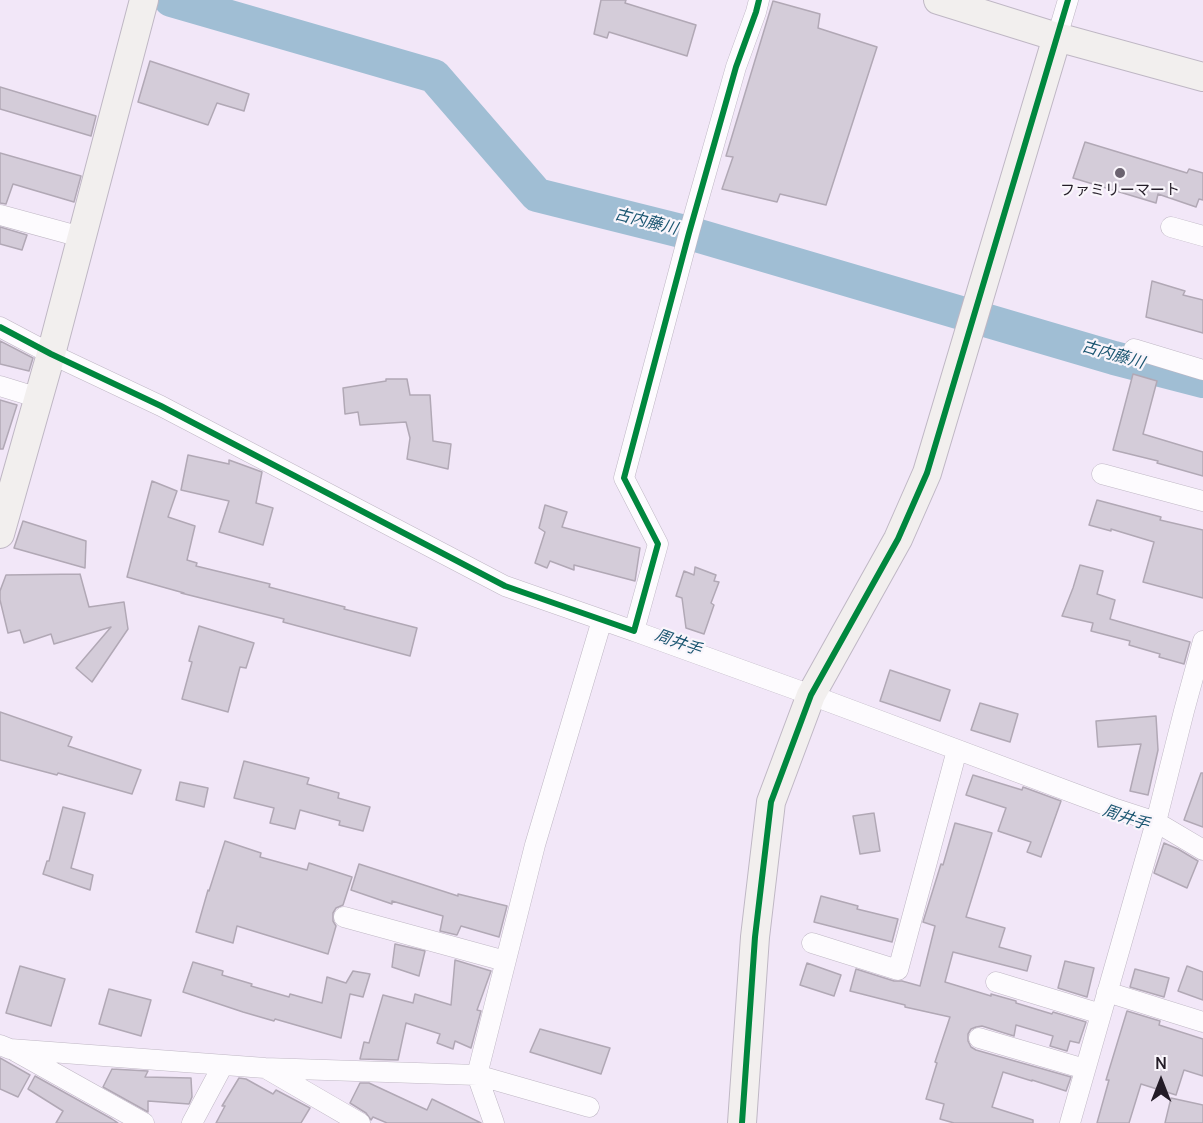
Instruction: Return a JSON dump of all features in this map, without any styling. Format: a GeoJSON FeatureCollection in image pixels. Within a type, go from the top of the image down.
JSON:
{"type":"FeatureCollection","features":[{"type":"Feature","properties":{"kind":"street"},"geometry":{"type":"LineString","coordinates":[[0,534],[51,354],[144,0]]}},
{"type":"Feature","properties":{"kind":"street"},"geometry":{"type":"LineString","coordinates":[[634,631],[658,544],[624,478],[689,233],[736,67],[759,0]]}},
{"type":"Feature","properties":{"kind":"street"},"geometry":{"type":"LineString","coordinates":[[938,0],[1057,37],[1203,77]]}},
{"type":"Feature","properties":{"kind":"street"},"geometry":{"type":"LineString","coordinates":[[742,1123],[755,937],[771,802],[811,695],[898,539],[927,473],[1068,0]]}},
{"type":"Feature","properties":{"kind":"street"},"geometry":{"type":"LineString","coordinates":[[0,215],[81,237]]}},
{"type":"Feature","properties":{"kind":"street"},"geometry":{"type":"LineString","coordinates":[[1171,227],[1203,236]]}},
{"type":"Feature","properties":{"kind":"street"},"geometry":{"type":"LineString","coordinates":[[0,327],[161,406],[505,586],[811,695],[1116,810],[1156,822],[1203,850]]}},
{"type":"Feature","properties":{"kind":"street"},"geometry":{"type":"LineString","coordinates":[[1134,349],[1203,370]]}},
{"type":"Feature","properties":{"kind":"street"},"geometry":{"type":"LineString","coordinates":[[0,386],[39,398]]}},
{"type":"Feature","properties":{"kind":"street"},"geometry":{"type":"LineString","coordinates":[[1102,474],[1203,501]]}},
{"type":"Feature","properties":{"kind":"street"},"geometry":{"type":"LineString","coordinates":[[494,1123],[477,1075],[535,845],[602,620]]}},
{"type":"Feature","properties":{"kind":"street"},"geometry":{"type":"LineString","coordinates":[[1070,1123],[1156,822],[1203,641]]}},
{"type":"Feature","properties":{"kind":"street"},"geometry":{"type":"LineString","coordinates":[[812,943],[898,970],[957,750]]}},
{"type":"Feature","properties":{"kind":"street"},"geometry":{"type":"LineString","coordinates":[[344,917],[505,961]]}},
{"type":"Feature","properties":{"kind":"street"},"geometry":{"type":"LineString","coordinates":[[996,981],[1101,1014]]}},
{"type":"Feature","properties":{"kind":"street"},"geometry":{"type":"LineString","coordinates":[[1107,992],[1203,1022]]}},
{"type":"Feature","properties":{"kind":"street"},"geometry":{"type":"LineString","coordinates":[[979,1038],[1085,1069]]}},
{"type":"Feature","properties":{"kind":"street"},"geometry":{"type":"LineString","coordinates":[[5,1047],[265,1068],[477,1075],[590,1107]]}},
{"type":"Feature","properties":{"kind":"street"},"geometry":{"type":"LineString","coordinates":[[5,1047],[144,1123]]}},
{"type":"Feature","properties":{"kind":"street"},"geometry":{"type":"LineString","coordinates":[[192,1123],[223,1065]]}},
{"type":"Feature","properties":{"kind":"street"},"geometry":{"type":"LineString","coordinates":[[265,1068],[360,1123]]}},
{"type":"Feature","properties":{"kind":"building"},"geometry":{"type":"Polygon","coordinates":[[[601,0],[626,0],[625,3],[696,25],[687,56],[609,32],[607,38],[594,34],[601,0]]]}},
{"type":"Feature","properties":{"kind":"building"},"geometry":{"type":"Polygon","coordinates":[[[773,1],[820,14],[818,28],[877,47],[826,205],[780,194],[777,202],[722,189],[733,157],[726,156],[773,1]]]}},
{"type":"Feature","properties":{"kind":"building"},"geometry":{"type":"Polygon","coordinates":[[[150,61],[249,94],[244,111],[217,103],[208,125],[138,102],[150,61]]]}},
{"type":"Feature","properties":{"kind":"building"},"geometry":{"type":"Polygon","coordinates":[[[0,87],[96,116],[91,136],[0,109],[0,87]]]}},
{"type":"Feature","properties":{"kind":"building","name":"ファミリーマート"},"geometry":{"type":"Polygon","coordinates":[[[1085,142],[1187,173],[1189,169],[1203,173],[1203,200],[1199,199],[1196,207],[1158,194],[1156,203],[1073,178],[1085,142]]]}},
{"type":"Feature","properties":{"kind":"building"},"geometry":{"type":"Polygon","coordinates":[[[0,153],[81,176],[74,202],[13,184],[6,204],[0,203],[0,153]]]}},
{"type":"Feature","properties":{"kind":"building"},"geometry":{"type":"Polygon","coordinates":[[[0,227],[27,235],[22,250],[0,244],[0,227]]]}},
{"type":"Feature","properties":{"kind":"building"},"geometry":{"type":"Polygon","coordinates":[[[1152,281],[1185,291],[1183,295],[1203,300],[1203,333],[1146,317],[1152,281]]]}},
{"type":"Feature","properties":{"kind":"building"},"geometry":{"type":"Polygon","coordinates":[[[0,341],[33,358],[29,371],[0,364],[0,341]]]}},
{"type":"Feature","properties":{"kind":"building"},"geometry":{"type":"Polygon","coordinates":[[[1133,374],[1157,381],[1143,434],[1203,452],[1203,476],[1157,463],[1158,461],[1113,450],[1133,374]]]}},
{"type":"Feature","properties":{"kind":"building"},"geometry":{"type":"Polygon","coordinates":[[[386,379],[407,379],[410,395],[430,395],[433,441],[451,444],[448,469],[407,459],[410,438],[406,422],[360,425],[358,412],[345,414],[343,388],[386,381],[386,379]]]}},
{"type":"Feature","properties":{"kind":"building"},"geometry":{"type":"Polygon","coordinates":[[[0,400],[17,405],[3,449],[0,449],[0,400]]]}},
{"type":"Feature","properties":{"kind":"building"},"geometry":{"type":"Polygon","coordinates":[[[188,455],[229,464],[229,460],[262,472],[256,503],[273,508],[263,545],[219,532],[229,501],[181,490],[188,455]]]}},
{"type":"Feature","properties":{"kind":"building"},"geometry":{"type":"Polygon","coordinates":[[[152,481],[177,491],[168,517],[195,526],[187,560],[197,563],[196,566],[270,584],[269,587],[417,628],[410,656],[127,577],[152,481]]]}},
{"type":"Feature","properties":{"kind":"building"},"geometry":{"type":"Polygon","coordinates":[[[1097,500],[1161,517],[1160,520],[1203,530],[1203,598],[1143,582],[1154,542],[1089,525],[1097,500]]]}},
{"type":"Feature","properties":{"kind":"building"},"geometry":{"type":"Polygon","coordinates":[[[545,505],[567,512],[562,527],[640,548],[635,581],[574,565],[574,570],[550,561],[547,568],[535,563],[545,532],[539,528],[545,505]]]}},
{"type":"Feature","properties":{"kind":"building"},"geometry":{"type":"Polygon","coordinates":[[[23,521],[86,541],[85,568],[14,548],[23,521]]]}},
{"type":"Feature","properties":{"kind":"building"},"geometry":{"type":"Polygon","coordinates":[[[1080,565],[1103,571],[1097,594],[1115,600],[1110,619],[1190,642],[1184,664],[1129,645],[1130,641],[1091,631],[1093,623],[1062,616],[1080,565]]]}},
{"type":"Feature","properties":{"kind":"building"},"geometry":{"type":"Polygon","coordinates":[[[695,567],[716,575],[714,581],[719,582],[711,603],[714,605],[704,634],[686,628],[682,598],[676,596],[684,571],[694,575],[695,567]]]}},
{"type":"Feature","properties":{"kind":"building"},"geometry":{"type":"Polygon","coordinates":[[[80,574],[89,607],[124,602],[128,629],[92,682],[76,668],[111,627],[54,644],[51,634],[24,643],[20,630],[8,633],[0,600],[0,591],[6,575],[80,574]]]}},
{"type":"Feature","properties":{"kind":"building"},"geometry":{"type":"Polygon","coordinates":[[[199,626],[254,643],[246,668],[240,667],[228,712],[182,699],[192,662],[189,661],[199,626]]]}},
{"type":"Feature","properties":{"kind":"building"},"geometry":{"type":"Polygon","coordinates":[[[890,670],[950,690],[940,721],[880,701],[890,670]]]}},
{"type":"Feature","properties":{"kind":"building"},"geometry":{"type":"Polygon","coordinates":[[[980,703],[1018,714],[1010,742],[971,730],[980,703]]]}},
{"type":"Feature","properties":{"kind":"building"},"geometry":{"type":"Polygon","coordinates":[[[0,712],[72,737],[68,746],[141,770],[132,794],[58,773],[57,775],[0,760],[0,712]]]}},
{"type":"Feature","properties":{"kind":"building"},"geometry":{"type":"Polygon","coordinates":[[[1156,716],[1158,750],[1148,795],[1130,791],[1141,744],[1098,747],[1096,721],[1156,716]]]}},
{"type":"Feature","properties":{"kind":"building"},"geometry":{"type":"Polygon","coordinates":[[[244,761],[309,778],[307,784],[339,793],[338,798],[370,807],[363,831],[339,825],[340,821],[300,810],[295,829],[270,823],[274,808],[234,798],[244,761]]]}},
{"type":"Feature","properties":{"kind":"building"},"geometry":{"type":"Polygon","coordinates":[[[1201,773],[1203,773],[1203,827],[1184,820],[1201,773]]]}},
{"type":"Feature","properties":{"kind":"building"},"geometry":{"type":"Polygon","coordinates":[[[973,775],[1022,790],[1023,787],[1061,801],[1041,857],[1027,852],[1031,842],[998,831],[1006,808],[966,795],[973,775]]]}},
{"type":"Feature","properties":{"kind":"building"},"geometry":{"type":"Polygon","coordinates":[[[180,782],[208,788],[204,807],[176,800],[180,782]]]}},
{"type":"Feature","properties":{"kind":"building"},"geometry":{"type":"Polygon","coordinates":[[[63,807],[85,813],[71,868],[93,875],[90,890],[43,874],[47,861],[49,861],[63,807]]]}},
{"type":"Feature","properties":{"kind":"building"},"geometry":{"type":"Polygon","coordinates":[[[874,813],[880,851],[860,854],[853,816],[874,813]]]}},
{"type":"Feature","properties":{"kind":"building"},"geometry":{"type":"Polygon","coordinates":[[[955,823],[992,833],[966,917],[1005,928],[999,947],[1031,956],[1027,971],[953,952],[945,982],[1086,1022],[1079,1043],[1070,1041],[1067,1051],[1050,1046],[1053,1036],[1016,1025],[1014,1036],[982,1026],[971,1029],[968,1034],[971,1047],[976,1050],[1071,1077],[1066,1091],[1003,1072],[992,1107],[1033,1120],[1033,1123],[954,1123],[940,1119],[944,1104],[926,1099],[950,1017],[850,991],[856,969],[894,981],[920,986],[935,926],[923,922],[955,823]]]}},
{"type":"Feature","properties":{"kind":"building"},"geometry":{"type":"Polygon","coordinates":[[[225,841],[261,853],[260,857],[307,870],[309,863],[352,877],[343,905],[336,908],[333,913],[336,926],[328,954],[237,926],[233,943],[196,932],[225,841]]]}},
{"type":"Feature","properties":{"kind":"building"},"geometry":{"type":"Polygon","coordinates":[[[1164,843],[1198,861],[1187,888],[1154,873],[1164,843]]]}},
{"type":"Feature","properties":{"kind":"building"},"geometry":{"type":"Polygon","coordinates":[[[359,864],[458,896],[458,894],[507,906],[499,937],[461,926],[457,935],[440,931],[443,916],[392,901],[392,904],[351,890],[359,864]]]}},
{"type":"Feature","properties":{"kind":"building"},"geometry":{"type":"Polygon","coordinates":[[[821,896],[858,906],[857,909],[898,919],[892,942],[814,922],[821,896]]]}},
{"type":"Feature","properties":{"kind":"building"},"geometry":{"type":"Polygon","coordinates":[[[395,944],[425,951],[419,976],[392,967],[395,944]]]}},
{"type":"Feature","properties":{"kind":"building"},"geometry":{"type":"Polygon","coordinates":[[[455,960],[491,971],[477,1010],[481,1011],[471,1048],[455,1041],[453,1049],[437,1043],[440,1034],[406,1023],[398,1060],[360,1059],[364,1042],[369,1043],[383,995],[413,1003],[415,994],[451,1005],[455,960]]]}},
{"type":"Feature","properties":{"kind":"building"},"geometry":{"type":"Polygon","coordinates":[[[1065,961],[1094,968],[1087,997],[1058,988],[1065,961]]]}},
{"type":"Feature","properties":{"kind":"building"},"geometry":{"type":"Polygon","coordinates":[[[193,962],[223,971],[222,975],[252,984],[251,986],[289,997],[290,994],[322,1003],[327,977],[346,983],[353,971],[370,974],[363,997],[350,994],[341,1038],[243,1012],[183,992],[193,962]]]}},
{"type":"Feature","properties":{"kind":"building"},"geometry":{"type":"Polygon","coordinates":[[[807,963],[841,975],[834,996],[800,985],[807,963]]]}},
{"type":"Feature","properties":{"kind":"building"},"geometry":{"type":"Polygon","coordinates":[[[20,966],[65,979],[51,1026],[6,1013],[20,966]]]}},
{"type":"Feature","properties":{"kind":"building"},"geometry":{"type":"Polygon","coordinates":[[[1187,966],[1203,972],[1203,1000],[1178,991],[1187,966]]]}},
{"type":"Feature","properties":{"kind":"building"},"geometry":{"type":"Polygon","coordinates":[[[1135,969],[1169,978],[1164,997],[1130,987],[1135,969]]]}},
{"type":"Feature","properties":{"kind":"building"},"geometry":{"type":"Polygon","coordinates":[[[109,989],[151,1000],[141,1036],[99,1024],[109,989]]]}},
{"type":"Feature","properties":{"kind":"building"},"geometry":{"type":"Polygon","coordinates":[[[1127,1011],[1160,1021],[1159,1025],[1203,1039],[1203,1076],[1184,1070],[1176,1095],[1141,1084],[1129,1123],[1097,1123],[1109,1080],[1106,1080],[1127,1011]]]}},
{"type":"Feature","properties":{"kind":"building"},"geometry":{"type":"Polygon","coordinates":[[[540,1029],[610,1048],[601,1074],[530,1052],[540,1029]]]}},
{"type":"Feature","properties":{"kind":"building"},"geometry":{"type":"Polygon","coordinates":[[[0,1058],[30,1075],[18,1097],[0,1089],[0,1058]]]}},
{"type":"Feature","properties":{"kind":"building"},"geometry":{"type":"Polygon","coordinates":[[[112,1069],[148,1071],[145,1077],[191,1078],[192,1097],[189,1104],[148,1101],[148,1112],[103,1087],[112,1069]]]}},
{"type":"Feature","properties":{"kind":"building"},"geometry":{"type":"Polygon","coordinates":[[[35,1076],[118,1123],[56,1123],[63,1111],[28,1089],[35,1076]]]}},
{"type":"Feature","properties":{"kind":"building"},"geometry":{"type":"Polygon","coordinates":[[[239,1078],[246,1079],[273,1094],[276,1090],[310,1108],[301,1123],[216,1123],[225,1106],[222,1106],[239,1078]]]}},
{"type":"Feature","properties":{"kind":"building"},"geometry":{"type":"Polygon","coordinates":[[[360,1083],[369,1083],[427,1110],[432,1099],[481,1123],[387,1123],[373,1117],[371,1120],[366,1113],[350,1103],[360,1083]]]}},
{"type":"Feature","properties":{"kind":"building"},"geometry":{"type":"Polygon","coordinates":[[[1171,1098],[1203,1105],[1203,1123],[1165,1123],[1171,1098]]]}},
{"type":"Feature","properties":{"kind":"waterway","name":"古内藤川"},"geometry":{"type":"LineString","coordinates":[[171,0],[434,76],[537,195],[689,233],[1114,358],[1203,381]]}},
{"type":"Feature","properties":{"kind":"cycle path"},"geometry":{"type":"LineString","coordinates":[[0,327],[161,406],[505,586],[634,631],[658,544],[624,478],[689,233],[736,67],[759,0]]}},
{"type":"Feature","properties":{"kind":"cycle path"},"geometry":{"type":"LineString","coordinates":[[742,1123],[755,937],[771,802],[811,695],[898,539],[927,473],[1068,0]]}},
{"type":"Feature","properties":{"kind":"place","name":"ファミリーマート"},"geometry":{"type":"Point","coordinates":[1120,173]}},
{"type":"Feature","properties":{"kind":"water label","name":"周井手"},"geometry":{"type":"Point","coordinates":[678,643]}},
{"type":"Feature","properties":{"kind":"water label","name":"周井手"},"geometry":{"type":"Point","coordinates":[1126,818]}}]}
